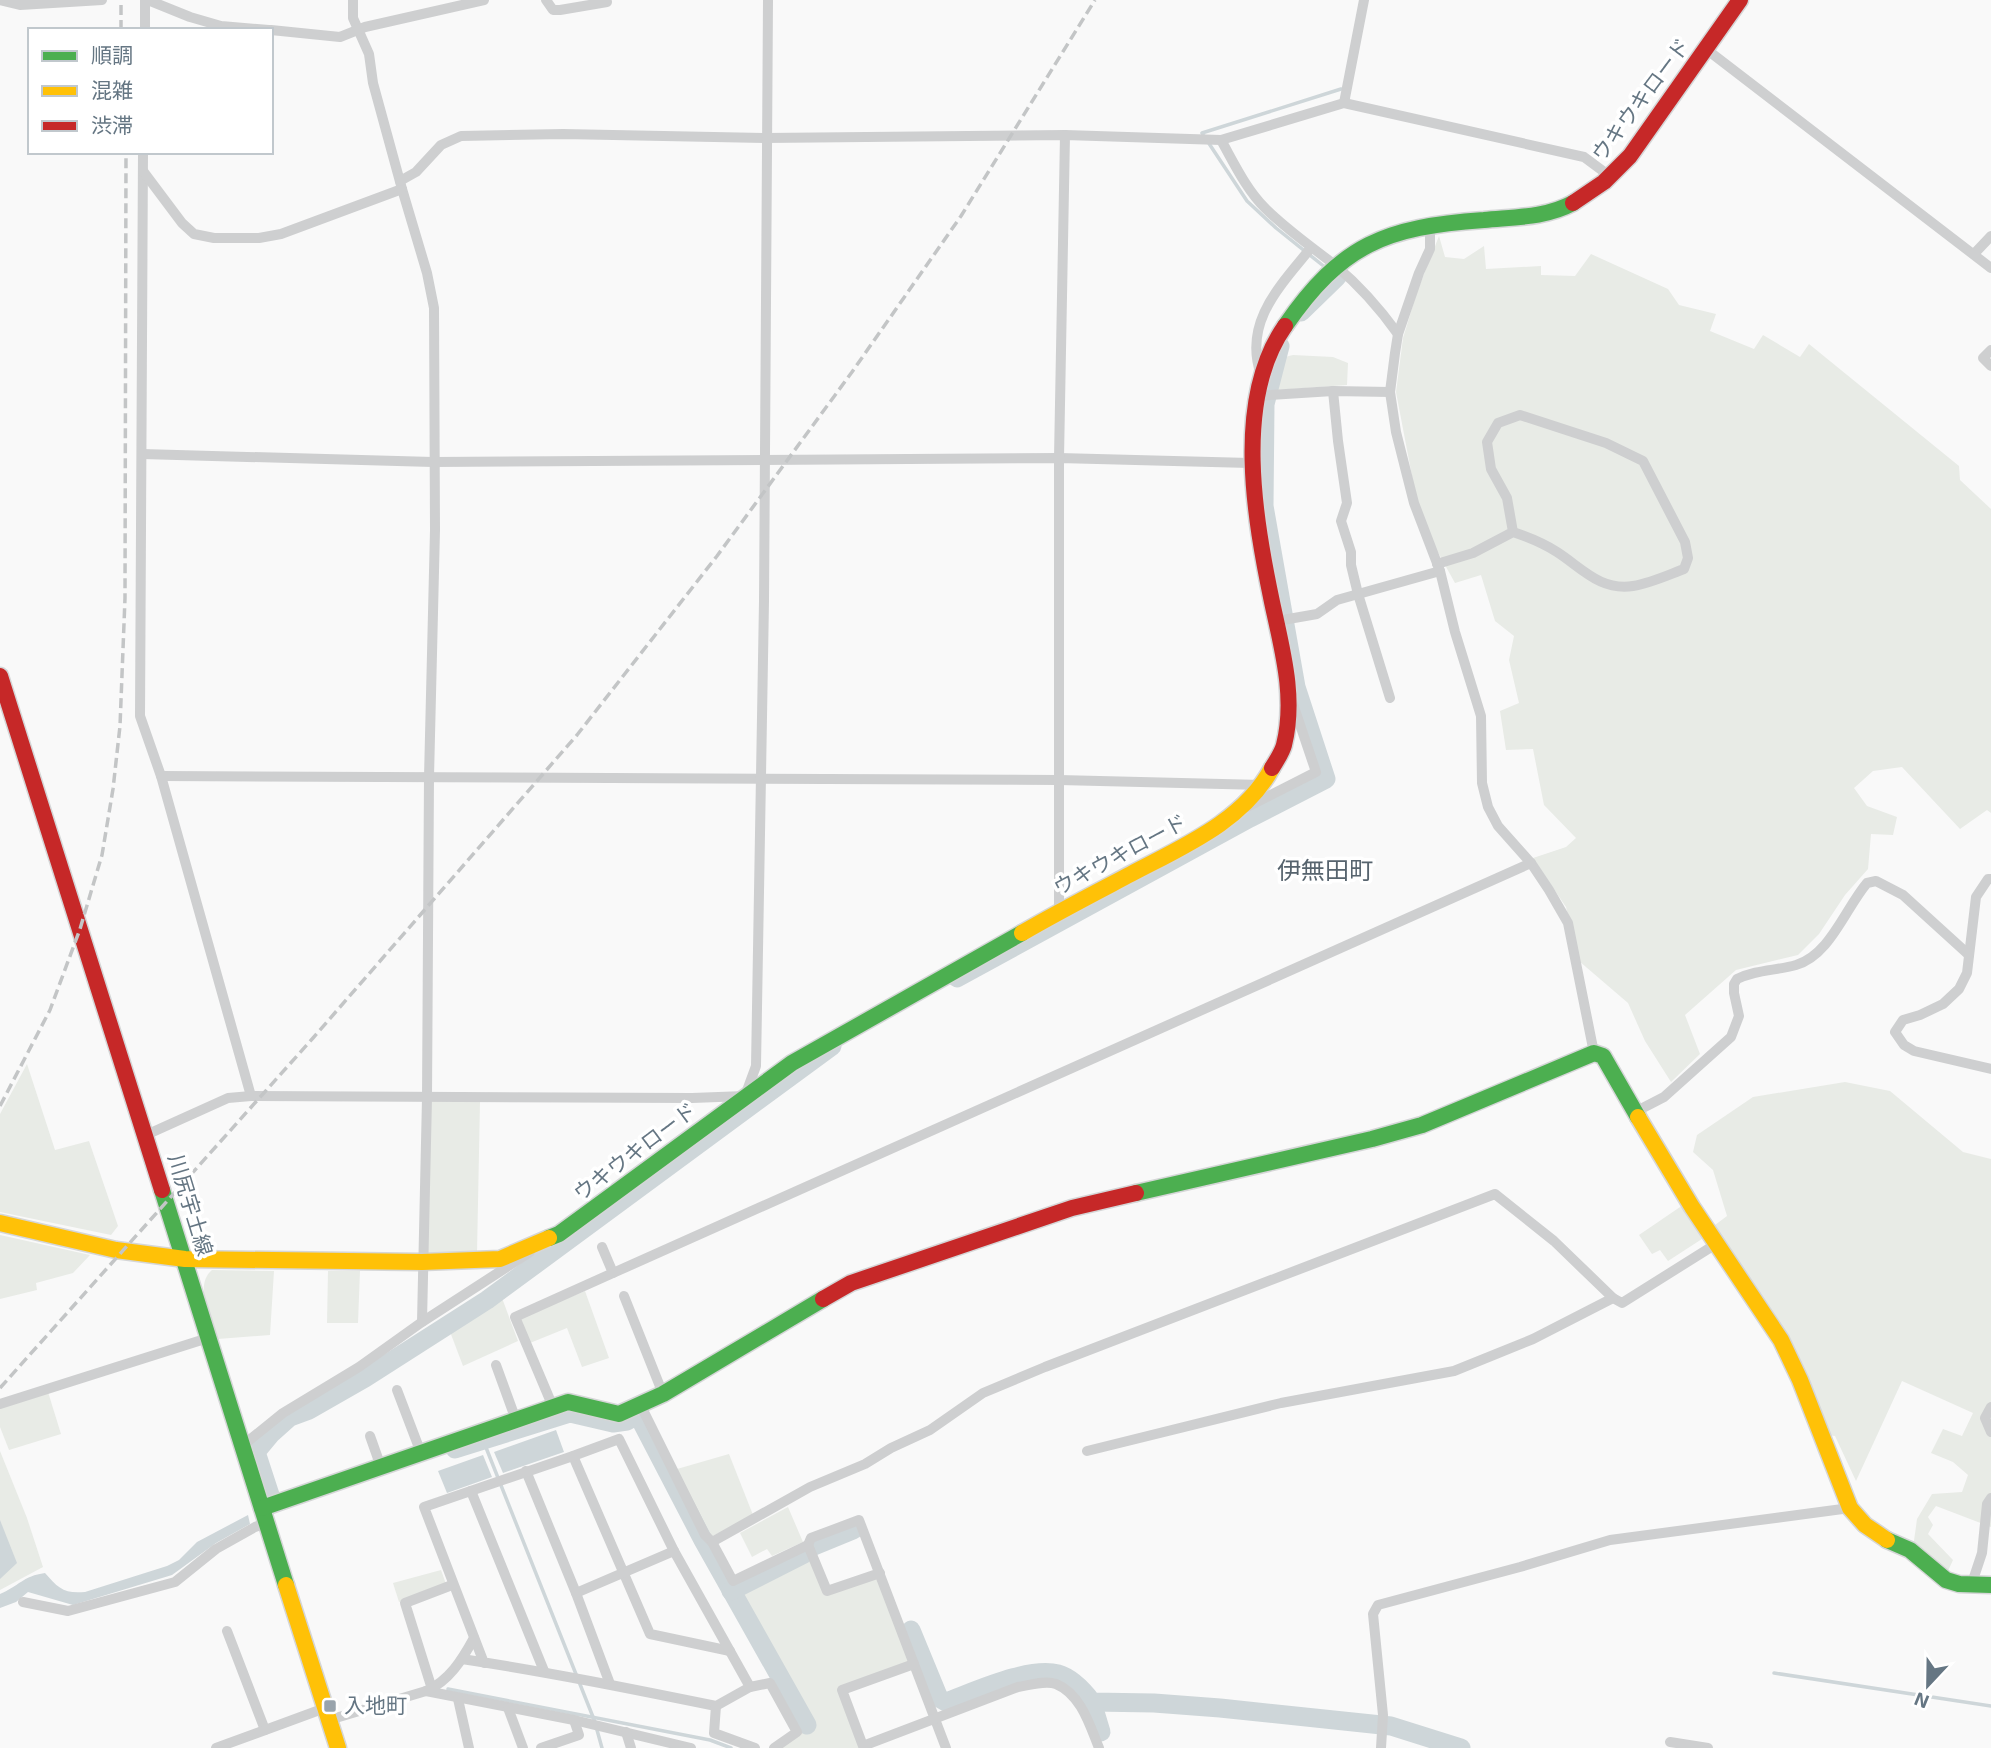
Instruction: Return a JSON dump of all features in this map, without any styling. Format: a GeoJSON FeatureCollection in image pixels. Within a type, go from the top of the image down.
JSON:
{"type":"FeatureCollection","features":[{"type":"Feature","properties":{"kind":"street"},"geometry":{"type":"LineString","coordinates":[[0,0],[20,5],[102,0]]}},
{"type":"Feature","properties":{"kind":"street"},"geometry":{"type":"LineString","coordinates":[[145,28],[146,0],[221,26],[246,28]]}},
{"type":"Feature","properties":{"kind":"street"},"geometry":{"type":"LineString","coordinates":[[353,0],[353,18],[369,54],[373,83],[428,273],[434,308],[435,530],[422,1322]]}},
{"type":"Feature","properties":{"kind":"street"},"geometry":{"type":"LineString","coordinates":[[273,30],[340,37],[365,27],[484,0]]}},
{"type":"Feature","properties":{"kind":"street"},"geometry":{"type":"LineString","coordinates":[[546,0],[553,9],[560,10],[607,2]]}},
{"type":"Feature","properties":{"kind":"street"},"geometry":{"type":"LineString","coordinates":[[146,1135],[229,1098],[251,1096],[746,1096],[756,1066],[765,458],[768,0]]}},
{"type":"Feature","properties":{"kind":"street"},"geometry":{"type":"LineString","coordinates":[[1344,103],[1364,0]]}},
{"type":"Feature","properties":{"kind":"street","name":"ウキウキロード"},"geometry":{"type":"LineString","coordinates":[[7,1224],[116,1250],[185,1259],[422,1262],[500,1259],[559,1234],[792,1063],[1059,912],[1195,840],[1235,813],[1263,785],[1284,746],[1289,692],[1255,506],[1250,463],[1256,396],[1275,338],[1315,284],[1362,246],[1398,232],[1430,225],[1552,213],[1569,207],[1611,177],[1630,156],[1740,0]]}},
{"type":"Feature","properties":{"kind":"street"},"geometry":{"type":"LineString","coordinates":[[1706,49],[1991,268]]}},
{"type":"Feature","properties":{"kind":"street"},"geometry":{"type":"LineString","coordinates":[[143,171],[194,234],[214,238],[259,238],[281,234],[401,185],[440,145],[461,136],[563,134],[765,138],[1065,135],[1220,140],[1344,103],[1584,157],[1611,177]]}},
{"type":"Feature","properties":{"kind":"street"},"geometry":{"type":"LineString","coordinates":[[1059,912],[1059,458],[1065,135]]}},
{"type":"Feature","properties":{"kind":"street"},"geometry":{"type":"LineString","coordinates":[[1220,140],[1263,206],[1310,249],[1335,266],[1362,290],[1398,334]]}},
{"type":"Feature","properties":{"kind":"street"},"geometry":{"type":"LineString","coordinates":[[143,154],[139,716],[161,776],[251,1096]]}},
{"type":"Feature","properties":{"kind":"street"},"geometry":{"type":"LineString","coordinates":[[1430,225],[1430,249],[1398,334],[1390,392],[1396,432],[1414,503],[1439,568],[1481,716],[1482,783],[1488,807],[1498,826],[1531,863],[1568,923],[1594,1053]]}},
{"type":"Feature","properties":{"kind":"street"},"geometry":{"type":"LineString","coordinates":[[1975,254],[1991,236]]}},
{"type":"Feature","properties":{"kind":"street"},"geometry":{"type":"LineString","coordinates":[[1261,375],[1255,359],[1255,336],[1268,304],[1279,286],[1310,249]]}},
{"type":"Feature","properties":{"kind":"street"},"geometry":{"type":"LineString","coordinates":[[1991,350],[1983,358],[1991,366]]}},
{"type":"Feature","properties":{"kind":"street"},"geometry":{"type":"LineString","coordinates":[[1256,396],[1334,391],[1390,392]]}},
{"type":"Feature","properties":{"kind":"street"},"geometry":{"type":"LineString","coordinates":[[1334,391],[1347,503],[1341,521],[1351,552],[1351,565],[1358,594],[1390,698]]}},
{"type":"Feature","properties":{"kind":"street"},"geometry":{"type":"LineString","coordinates":[[1277,621],[1317,614],[1337,600],[1439,568],[1513,532],[1532,538],[1557,552],[1602,584],[1631,586],[1656,579],[1684,569],[1688,558],[1685,542],[1643,461],[1606,443],[1520,415],[1498,424],[1487,442],[1491,468],[1507,498],[1513,532]]}},
{"type":"Feature","properties":{"kind":"street"},"geometry":{"type":"LineString","coordinates":[[142,454],[433,462],[1059,458],[1250,463]]}},
{"type":"Feature","properties":{"kind":"street","name":"川尻宇土線"},"geometry":{"type":"LineString","coordinates":[[0,676],[338,1748]]}},
{"type":"Feature","properties":{"kind":"street"},"geometry":{"type":"LineString","coordinates":[[1235,813],[1316,772],[1289,692]]}},
{"type":"Feature","properties":{"kind":"street"},"geometry":{"type":"LineString","coordinates":[[161,776],[1059,780],[1263,785]]}},
{"type":"Feature","properties":{"kind":"street"},"geometry":{"type":"LineString","coordinates":[[553,1407],[515,1317],[1531,863]]}},
{"type":"Feature","properties":{"kind":"street"},"geometry":{"type":"LineString","coordinates":[[1991,879],[1988,879],[1976,897],[1967,973],[1959,989],[1943,1004],[1903,1020],[1895,1032],[1903,1045],[1914,1051],[1991,1069]]}},
{"type":"Feature","properties":{"kind":"street"},"geometry":{"type":"LineString","coordinates":[[1635,1112],[1664,1097],[1731,1037],[1739,1016],[1734,993],[1737,979],[1769,968],[1797,965],[1816,954],[1867,883],[1876,881],[1903,895],[1969,955]]}},
{"type":"Feature","properties":{"kind":"street"},"geometry":{"type":"LineString","coordinates":[[23,1602],[68,1611],[176,1582],[216,1549],[255,1527],[263,1516],[381,1467],[568,1402],[620,1414],[641,1406],[815,1302],[851,1283],[882,1271],[1072,1208],[1422,1125],[1594,1053],[1603,1056],[1716,1244],[1780,1340],[1800,1380],[1850,1508],[1865,1525],[1885,1539],[1910,1550],[1946,1580],[1959,1584],[1991,1585]]}},
{"type":"Feature","properties":{"kind":"street"},"geometry":{"type":"LineString","coordinates":[[712,1542],[810,1487],[865,1464],[891,1448],[930,1430],[983,1394],[1045,1367],[1495,1194],[1554,1241],[1613,1298],[1622,1303],[1716,1244]]}},
{"type":"Feature","properties":{"kind":"street"},"geometry":{"type":"LineString","coordinates":[[242,1446],[283,1413],[359,1367],[422,1322],[559,1234]]}},
{"type":"Feature","properties":{"kind":"street"},"geometry":{"type":"LineString","coordinates":[[602,1247],[613,1273]]}},
{"type":"Feature","properties":{"kind":"street"},"geometry":{"type":"LineString","coordinates":[[624,1296],[663,1394]]}},
{"type":"Feature","properties":{"kind":"street"},"geometry":{"type":"LineString","coordinates":[[1087,1451],[1281,1403],[1454,1371],[1533,1339],[1613,1298]]}},
{"type":"Feature","properties":{"kind":"street"},"geometry":{"type":"LineString","coordinates":[[0,1405],[208,1338]]}},
{"type":"Feature","properties":{"kind":"street"},"geometry":{"type":"LineString","coordinates":[[496,1365],[516,1420]]}},
{"type":"Feature","properties":{"kind":"street"},"geometry":{"type":"LineString","coordinates":[[397,1390],[421,1453]]}},
{"type":"Feature","properties":{"kind":"street"},"geometry":{"type":"LineString","coordinates":[[641,1406],[705,1535],[712,1542],[733,1581],[808,1545],[811,1538],[859,1520],[946,1748]]}},
{"type":"Feature","properties":{"kind":"street"},"geometry":{"type":"LineString","coordinates":[[1991,1407],[1986,1418],[1991,1432]]}},
{"type":"Feature","properties":{"kind":"street"},"geometry":{"type":"LineString","coordinates":[[370,1436],[381,1467]]}},
{"type":"Feature","properties":{"kind":"street"},"geometry":{"type":"LineString","coordinates":[[484,1663],[424,1507],[619,1439],[674,1551],[750,1687]]}},
{"type":"Feature","properties":{"kind":"street"},"geometry":{"type":"LineString","coordinates":[[573,1457],[650,1634],[730,1651]]}},
{"type":"Feature","properties":{"kind":"street"},"geometry":{"type":"LineString","coordinates":[[526,1471],[610,1684]]}},
{"type":"Feature","properties":{"kind":"street"},"geometry":{"type":"LineString","coordinates":[[471,1491],[544,1671]]}},
{"type":"Feature","properties":{"kind":"street"},"geometry":{"type":"LineString","coordinates":[[1972,1583],[1982,1553],[1987,1504],[1991,1498]]}},
{"type":"Feature","properties":{"kind":"street"},"geometry":{"type":"LineString","coordinates":[[1381,1748],[1383,1715],[1373,1614],[1378,1605],[1610,1540],[1850,1508]]}},
{"type":"Feature","properties":{"kind":"street"},"geometry":{"type":"LineString","coordinates":[[808,1545],[827,1591],[880,1573]]}},
{"type":"Feature","properties":{"kind":"street"},"geometry":{"type":"LineString","coordinates":[[576,1593],[674,1551]]}},
{"type":"Feature","properties":{"kind":"street"},"geometry":{"type":"LineString","coordinates":[[429,1690],[405,1603],[452,1585]]}},
{"type":"Feature","properties":{"kind":"street"},"geometry":{"type":"LineString","coordinates":[[227,1631],[265,1730]]}},
{"type":"Feature","properties":{"kind":"street"},"geometry":{"type":"LineString","coordinates":[[216,1748],[265,1730],[429,1690],[441,1684],[462,1659],[474,1638]]}},
{"type":"Feature","properties":{"kind":"street"},"geometry":{"type":"LineString","coordinates":[[462,1659],[544,1671],[716,1706],[750,1687],[770,1683],[797,1732],[774,1748]]}},
{"type":"Feature","properties":{"kind":"street"},"geometry":{"type":"LineString","coordinates":[[914,1664],[842,1690],[863,1746],[1018,1687],[1040,1683],[1055,1684],[1070,1692],[1085,1715],[1099,1748]]}},
{"type":"Feature","properties":{"kind":"street"},"geometry":{"type":"LineString","coordinates":[[429,1690],[458,1699],[574,1720],[691,1748]]}},
{"type":"Feature","properties":{"kind":"street"},"geometry":{"type":"LineString","coordinates":[[458,1699],[469,1748]]}},
{"type":"Feature","properties":{"kind":"street"},"geometry":{"type":"LineString","coordinates":[[716,1706],[714,1733],[755,1748]]}},
{"type":"Feature","properties":{"kind":"street"},"geometry":{"type":"LineString","coordinates":[[508,1708],[523,1748]]}},
{"type":"Feature","properties":{"kind":"street"},"geometry":{"type":"LineString","coordinates":[[541,1748],[579,1735],[574,1720]]}},
{"type":"Feature","properties":{"kind":"street"},"geometry":{"type":"LineString","coordinates":[[626,1732],[631,1748]]}},
{"type":"Feature","properties":{"kind":"street"},"geometry":{"type":"LineString","coordinates":[[1670,1742],[1708,1748]]}},
{"type":"Feature","properties":{"kind":"shaded area"},"geometry":{"type":"Polygon","coordinates":[[[1439,236],[1445,257],[1464,259],[1484,246],[1486,269],[1541,266],[1541,275],[1575,276],[1591,254],[1668,289],[1679,305],[1716,314],[1710,331],[1754,349],[1763,335],[1800,357],[1809,344],[1959,466],[1960,480],[1991,509],[1991,813],[1987,810],[1960,829],[1902,767],[1873,771],[1854,788],[1867,806],[1897,817],[1893,835],[1871,834],[1868,869],[1845,895],[1819,934],[1798,955],[1736,970],[1685,1015],[1700,1054],[1671,1082],[1645,1041],[1628,1003],[1579,961],[1566,907],[1533,858],[1566,847],[1576,838],[1544,805],[1533,749],[1506,750],[1500,711],[1519,703],[1509,660],[1514,636],[1495,621],[1481,575],[1455,583],[1435,547],[1416,497],[1396,392],[1403,338],[1417,292],[1439,236]]]}},
{"type":"Feature","properties":{"kind":"shaded area"},"geometry":{"type":"Polygon","coordinates":[[[1293,355],[1333,357],[1348,363],[1347,385],[1264,391],[1276,363],[1293,355]]]}},
{"type":"Feature","properties":{"kind":"shaded area"},"geometry":{"type":"Polygon","coordinates":[[[27,1064],[55,1150],[89,1141],[118,1226],[111,1235],[0,1212],[0,1114],[27,1064]]]}},
{"type":"Feature","properties":{"kind":"shaded area"},"geometry":{"type":"Polygon","coordinates":[[[1845,1082],[1890,1091],[1963,1152],[1991,1159],[1991,1527],[1936,1506],[1928,1517],[1933,1525],[1928,1534],[1953,1560],[1947,1573],[1913,1548],[1917,1519],[1932,1494],[1962,1492],[1968,1475],[1953,1462],[1931,1453],[1943,1429],[1962,1436],[1973,1413],[1902,1381],[1856,1481],[1835,1436],[1827,1435],[1711,1228],[1727,1216],[1713,1170],[1693,1152],[1697,1135],[1753,1097],[1845,1082]]]}},
{"type":"Feature","properties":{"kind":"shaded area"},"geometry":{"type":"Polygon","coordinates":[[[431,1101],[480,1102],[477,1253],[426,1257],[431,1101]]]}},
{"type":"Feature","properties":{"kind":"shaded area"},"geometry":{"type":"Polygon","coordinates":[[[1683,1205],[1705,1237],[1668,1261],[1660,1250],[1652,1254],[1639,1235],[1683,1205]]]}},
{"type":"Feature","properties":{"kind":"shaded area"},"geometry":{"type":"Polygon","coordinates":[[[0,1235],[90,1255],[73,1273],[36,1283],[37,1290],[0,1299],[0,1235]]]}},
{"type":"Feature","properties":{"kind":"shaded area"},"geometry":{"type":"Polygon","coordinates":[[[212,1270],[274,1271],[270,1335],[218,1339],[204,1294],[204,1285],[212,1270]]]}},
{"type":"Feature","properties":{"kind":"shaded area"},"geometry":{"type":"Polygon","coordinates":[[[328,1271],[360,1271],[358,1323],[327,1323],[328,1271]]]}},
{"type":"Feature","properties":{"kind":"shaded area"},"geometry":{"type":"Polygon","coordinates":[[[585,1291],[609,1358],[582,1367],[567,1328],[530,1343],[520,1318],[585,1291]]]}},
{"type":"Feature","properties":{"kind":"shaded area"},"geometry":{"type":"Polygon","coordinates":[[[502,1298],[518,1341],[463,1366],[449,1329],[502,1298]]]}},
{"type":"Feature","properties":{"kind":"shaded area"},"geometry":{"type":"Polygon","coordinates":[[[48,1392],[61,1434],[9,1450],[0,1427],[0,1408],[48,1392]]]}},
{"type":"Feature","properties":{"kind":"shaded area"},"geometry":{"type":"Polygon","coordinates":[[[556,1430],[564,1452],[503,1473],[494,1452],[556,1430]]]}},
{"type":"Feature","properties":{"kind":"shaded area"},"geometry":{"type":"Polygon","coordinates":[[[0,1451],[43,1567],[0,1590],[0,1451]]]}},
{"type":"Feature","properties":{"kind":"shaded area"},"geometry":{"type":"Polygon","coordinates":[[[729,1454],[753,1515],[713,1536],[708,1534],[677,1469],[729,1454]]]}},
{"type":"Feature","properties":{"kind":"shaded area"},"geometry":{"type":"Polygon","coordinates":[[[483,1455],[492,1477],[447,1493],[438,1471],[483,1455]]]}},
{"type":"Feature","properties":{"kind":"shaded area"},"geometry":{"type":"Polygon","coordinates":[[[788,1507],[803,1542],[772,1556],[767,1549],[752,1557],[740,1533],[788,1507]]]}},
{"type":"Feature","properties":{"kind":"shaded area"},"geometry":{"type":"Polygon","coordinates":[[[248,1515],[250,1524],[216,1543],[172,1575],[73,1605],[28,1592],[16,1602],[0,1608],[0,1594],[38,1574],[45,1573],[67,1591],[85,1592],[167,1566],[179,1560],[197,1542],[248,1515]]]}},
{"type":"Feature","properties":{"kind":"shaded area"},"geometry":{"type":"Polygon","coordinates":[[[0,1520],[17,1563],[0,1579],[0,1520]]]}},
{"type":"Feature","properties":{"kind":"shaded area"},"geometry":{"type":"Polygon","coordinates":[[[812,1555],[827,1591],[880,1573],[914,1664],[842,1691],[859,1748],[774,1748],[811,1726],[739,1593],[812,1555]]]}},
{"type":"Feature","properties":{"kind":"shaded area"},"geometry":{"type":"Polygon","coordinates":[[[441,1570],[446,1584],[399,1602],[393,1583],[441,1570]]]}},
{"type":"Feature","properties":{"kind":"waterway"},"geometry":{"type":"LineString","coordinates":[[1204,136],[1202,133],[1341,89]]}},
{"type":"Feature","properties":{"kind":"waterway"},"geometry":{"type":"LineString","coordinates":[[1208,142],[1247,201],[1326,268]]}},
{"type":"Feature","properties":{"kind":"waterway"},"geometry":{"type":"LineString","coordinates":[[1301,312],[1337,277]]}},
{"type":"Feature","properties":{"kind":"waterway"},"geometry":{"type":"LineString","coordinates":[[957,978],[1326,779],[1296,687],[1264,506],[1265,404],[1280,346]]}},
{"type":"Feature","properties":{"kind":"waterway"},"geometry":{"type":"LineString","coordinates":[[271,1498],[256,1452],[290,1417],[309,1410],[365,1378],[487,1300],[832,1046]]}},
{"type":"Feature","properties":{"kind":"waterway"},"geometry":{"type":"LineString","coordinates":[[455,1449],[570,1413],[613,1423],[627,1421],[638,1415],[703,1540],[807,1725]]}},
{"type":"Feature","properties":{"kind":"waterway"},"geometry":{"type":"LineString","coordinates":[[483,1440],[595,1722]]}},
{"type":"Feature","properties":{"kind":"waterway"},"geometry":{"type":"LineString","coordinates":[[814,1546],[853,1530]]}},
{"type":"Feature","properties":{"kind":"waterway"},"geometry":{"type":"LineString","coordinates":[[731,1591],[804,1554]]}},
{"type":"Feature","properties":{"kind":"waterway"},"geometry":{"type":"LineString","coordinates":[[911,1630],[939,1698],[946,1702],[1002,1681],[1046,1672],[1068,1678],[1092,1702],[1220,1708],[1391,1726],[1461,1748]]}},
{"type":"Feature","properties":{"kind":"waterway"},"geometry":{"type":"LineString","coordinates":[[1774,1673],[1991,1706]]}},
{"type":"Feature","properties":{"kind":"waterway"},"geometry":{"type":"LineString","coordinates":[[448,1689],[710,1740],[731,1748]]}},
{"type":"Feature","properties":{"kind":"waterway"},"geometry":{"type":"LineString","coordinates":[[1092,1702],[1101,1732]]}},
{"type":"Feature","properties":{"kind":"waterway"},"geometry":{"type":"LineString","coordinates":[[597,1730],[602,1748]]}},
{"type":"Feature","properties":{"kind":"railway"},"geometry":{"type":"LineString","coordinates":[[121,0],[121,28]]}},
{"type":"Feature","properties":{"kind":"railway"},"geometry":{"type":"LineString","coordinates":[[0,1388],[313,1038],[577,735],[717,556],[852,372],[961,216],[1095,0]]}},
{"type":"Feature","properties":{"kind":"railway"},"geometry":{"type":"LineString","coordinates":[[0,1106],[50,1010],[80,929],[102,855],[113,789],[120,726],[125,598],[126,154]]}},
{"type":"Feature","properties":{"kind":"traffic: fast"},"geometry":{"type":"LineString","coordinates":[[1285,326],[1326,276],[1347,258],[1369,245],[1419,228],[1529,216],[1552,212],[1573,203]]}},
{"type":"Feature","properties":{"kind":"traffic: fast"},"geometry":{"type":"LineString","coordinates":[[549,1238],[559,1234],[792,1063],[1022,933]]}},
{"type":"Feature","properties":{"kind":"traffic: fast"},"geometry":{"type":"LineString","coordinates":[[1136,1193],[1422,1125],[1594,1053],[1603,1056],[1638,1117]]}},
{"type":"Feature","properties":{"kind":"traffic: fast"},"geometry":{"type":"LineString","coordinates":[[162,1190],[286,1585]]}},
{"type":"Feature","properties":{"kind":"traffic: fast"},"geometry":{"type":"LineString","coordinates":[[262,1508],[568,1402],[619,1414],[663,1394],[823,1299]]}},
{"type":"Feature","properties":{"kind":"traffic: fast"},"geometry":{"type":"LineString","coordinates":[[1887,1540],[1910,1550],[1946,1580],[1959,1584],[1991,1585]]}},
{"type":"Feature","properties":{"kind":"traffic: slow"},"geometry":{"type":"LineString","coordinates":[[1022,933],[1210,831],[1245,803],[1260,787],[1272,768]]}},
{"type":"Feature","properties":{"kind":"traffic: slow"},"geometry":{"type":"LineString","coordinates":[[1638,1117],[1692,1207],[1781,1340],[1800,1380],[1850,1508],[1865,1525],[1887,1540]]}},
{"type":"Feature","properties":{"kind":"traffic: slow"},"geometry":{"type":"LineString","coordinates":[[0,1223],[116,1250],[185,1259],[422,1262],[500,1259],[549,1238]]}},
{"type":"Feature","properties":{"kind":"traffic: slow"},"geometry":{"type":"LineString","coordinates":[[286,1585],[338,1748]]}},
{"type":"Feature","properties":{"kind":"traffic: jam"},"geometry":{"type":"LineString","coordinates":[[1573,203],[1604,182],[1630,156],[1740,0]]}},
{"type":"Feature","properties":{"kind":"traffic: jam"},"geometry":{"type":"LineString","coordinates":[[1272,768],[1284,745],[1289,709],[1283,655],[1255,498],[1254,424],[1259,389],[1269,356],[1285,326]]}},
{"type":"Feature","properties":{"kind":"traffic: jam"},"geometry":{"type":"LineString","coordinates":[[0,676],[162,1190]]}},
{"type":"Feature","properties":{"kind":"traffic: jam"},"geometry":{"type":"LineString","coordinates":[[823,1299],[851,1283],[1072,1208],[1136,1193]]}},
{"type":"Feature","properties":{"kind":"place","name":"入地町"},"geometry":{"type":"Point","coordinates":[330,1706]}},
{"type":"Feature","properties":{"kind":"district","name":"伊無田町"},"geometry":{"type":"Point","coordinates":[1325,871]}}]}
